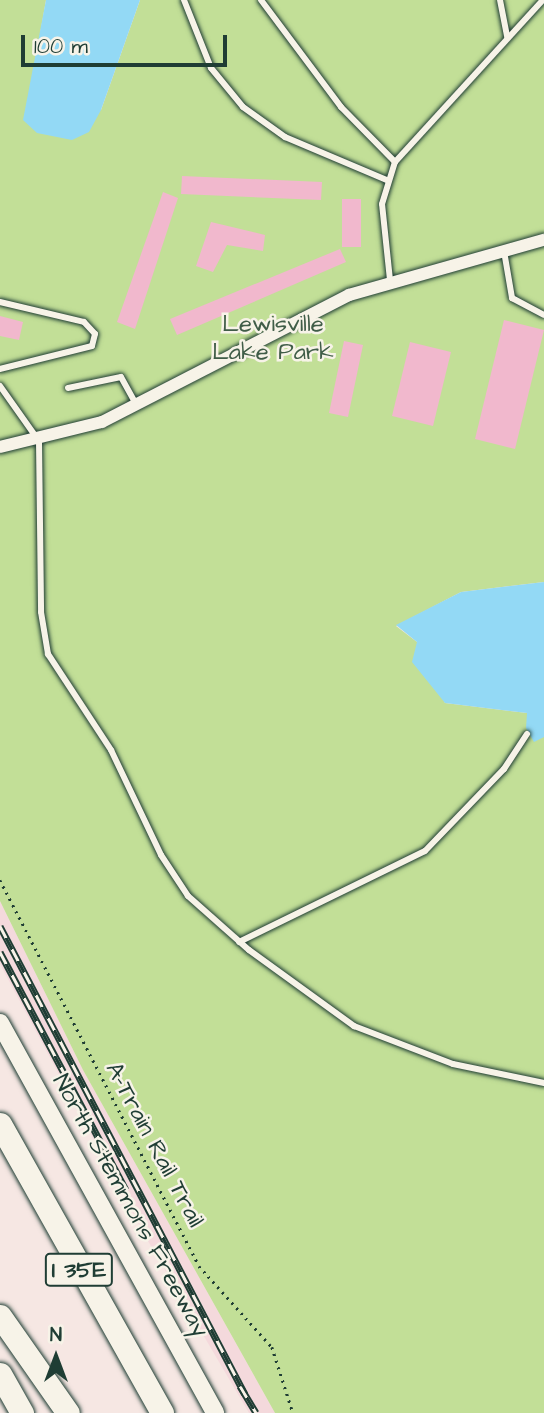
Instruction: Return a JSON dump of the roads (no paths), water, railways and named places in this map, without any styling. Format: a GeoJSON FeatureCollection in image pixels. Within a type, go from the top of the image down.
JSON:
{"type":"FeatureCollection","features":[{"type":"Feature","properties":{"kind":"highway","name":"I 35E"},"geometry":{"type":"LineString","coordinates":[[0,1124],[162,1413]]}},
{"type":"Feature","properties":{"kind":"highway"},"geometry":{"type":"LineString","coordinates":[[0,1317],[52,1413]]}},
{"type":"Feature","properties":{"kind":"highway"},"geometry":{"type":"LineString","coordinates":[[0,1317],[68,1413]]}},
{"type":"Feature","properties":{"kind":"highway"},"geometry":{"type":"LineString","coordinates":[[0,1374],[22,1413]]}},
{"type":"Feature","properties":{"kind":"main road","name":"North Stemmons Freeway"},"geometry":{"type":"LineString","coordinates":[[0,1023],[215,1413]]}},
{"type":"Feature","properties":{"kind":"street"},"geometry":{"type":"LineString","coordinates":[[0,447],[39,441],[137,406],[300,317],[390,280],[544,240]]}},
{"type":"Feature","properties":{"kind":"lane"},"geometry":{"type":"LineString","coordinates":[[184,0],[211,68],[243,107],[285,136],[387,180]]}},
{"type":"Feature","properties":{"kind":"lane"},"geometry":{"type":"LineString","coordinates":[[261,0],[341,107],[396,162]]}},
{"type":"Feature","properties":{"kind":"lane"},"geometry":{"type":"LineString","coordinates":[[500,0],[507,37]]}},
{"type":"Feature","properties":{"kind":"lane"},"geometry":{"type":"LineString","coordinates":[[390,280],[382,204],[387,180],[396,162],[543,0]]}},
{"type":"Feature","properties":{"kind":"lane"},"geometry":{"type":"LineString","coordinates":[[503,249],[512,298],[544,315]]}},
{"type":"Feature","properties":{"kind":"lane"},"geometry":{"type":"LineString","coordinates":[[0,302],[83,322],[95,334],[92,346],[0,369]]}},
{"type":"Feature","properties":{"kind":"lane"},"geometry":{"type":"LineString","coordinates":[[68,388],[121,377],[137,406]]}},
{"type":"Feature","properties":{"kind":"lane"},"geometry":{"type":"LineString","coordinates":[[1,390],[39,441],[41,612],[54,669],[111,750],[174,876],[239,942],[330,1012],[377,1038],[485,1073],[544,1083]]}},
{"type":"Feature","properties":{"kind":"lane"},"geometry":{"type":"LineString","coordinates":[[239,942],[425,850],[504,769],[527,734]]}},
{"type":"Feature","properties":{"kind":"water"},"geometry":{"type":"Polygon","coordinates":[[[46,0],[140,0],[101,110],[89,132],[72,140],[37,133],[23,120],[46,0]]]}},
{"type":"Feature","properties":{"kind":"water"},"geometry":{"type":"Polygon","coordinates":[[[544,582],[544,737],[534,742],[526,728],[527,713],[445,703],[412,662],[417,642],[396,625],[461,592],[544,582]]]}},
{"type":"Feature","properties":{"kind":"railway"},"geometry":{"type":"LineString","coordinates":[[0,926],[245,1394]]}},
{"type":"Feature","properties":{"kind":"railway"},"geometry":{"type":"LineString","coordinates":[[0,952],[126,1190]]}},
{"type":"Feature","properties":{"kind":"railway"},"geometry":{"type":"LineString","coordinates":[[240,1386],[256,1413]]}},
{"type":"Feature","properties":{"kind":"park label","name":"Lewisville Lake Park"},"geometry":{"type":"Point","coordinates":[273,339]}}]}
